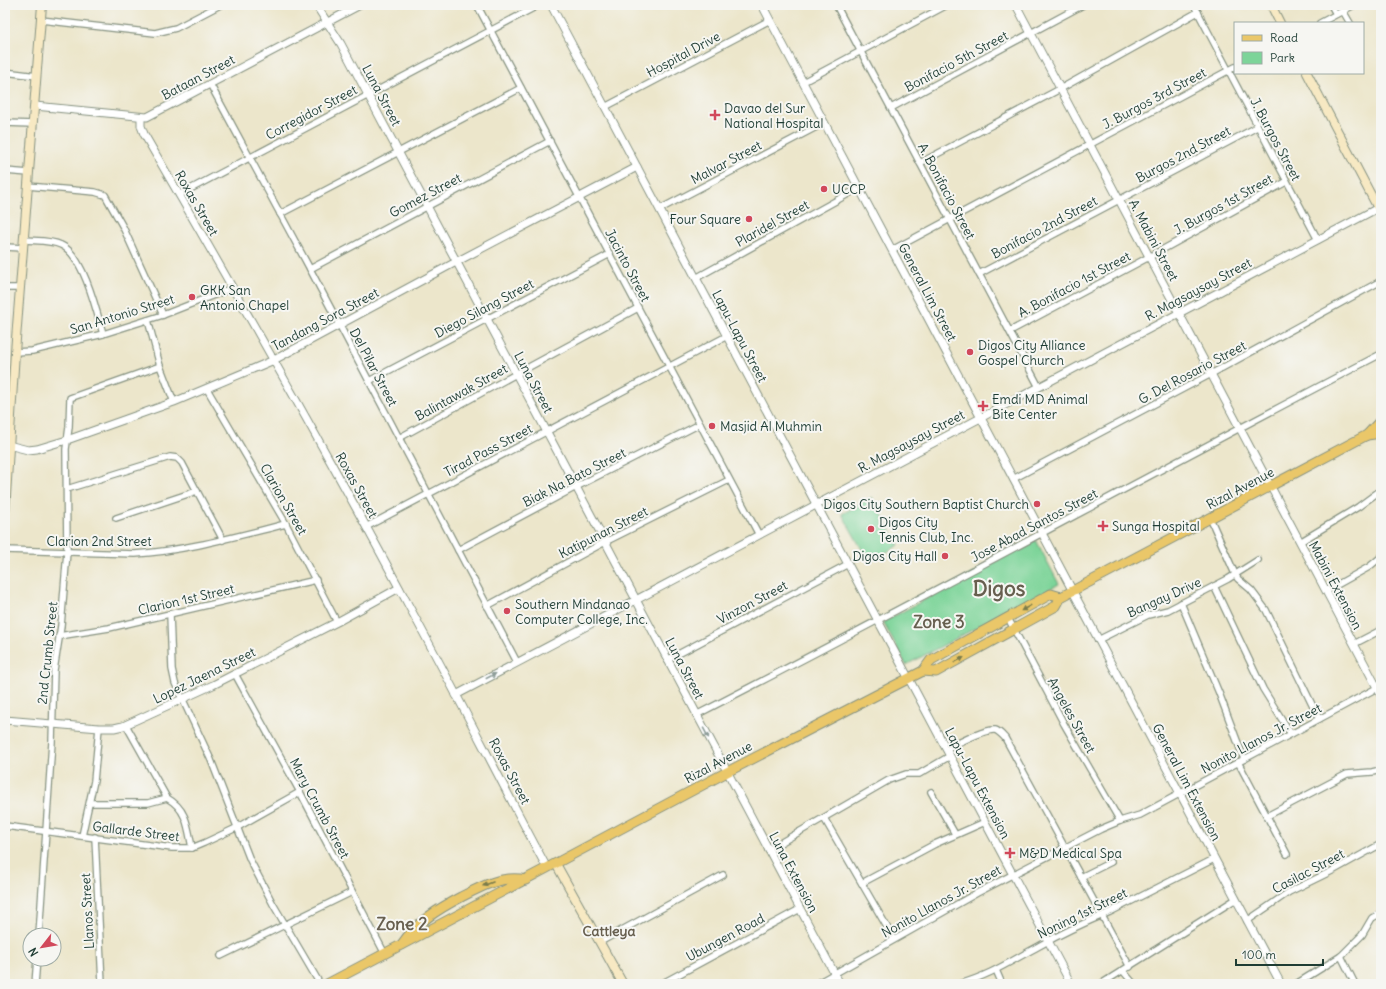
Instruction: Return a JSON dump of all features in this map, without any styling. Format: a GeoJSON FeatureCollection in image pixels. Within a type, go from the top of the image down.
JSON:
{"type":"FeatureCollection","features":[{"type":"Feature","properties":{"kind":"main road"},"geometry":{"type":"LineString","coordinates":[[5,512],[9,387],[15,352],[42,5]]}},
{"type":"Feature","properties":{"kind":"main road"},"geometry":{"type":"LineString","coordinates":[[1271,5],[1280,22]]}},
{"type":"Feature","properties":{"kind":"main road"},"geometry":{"type":"LineString","coordinates":[[1308,74],[1379,211]]}},
{"type":"Feature","properties":{"kind":"main road","name":"Rizal Avenue"},"geometry":{"type":"LineString","coordinates":[[923,671],[936,672],[994,641],[1056,606],[1061,597],[1367,435],[1381,420]]}},
{"type":"Feature","properties":{"kind":"main road","name":"Rizal Avenue"},"geometry":{"type":"LineString","coordinates":[[1367,435],[1381,433]]}},
{"type":"Feature","properties":{"kind":"main road","name":"Rizal Avenue"},"geometry":{"type":"LineString","coordinates":[[326,984],[526,880],[727,772],[923,671],[931,660],[1051,594],[1061,597]]}},
{"type":"Feature","properties":{"kind":"main road"},"geometry":{"type":"LineString","coordinates":[[988,629],[994,641]]}},
{"type":"Feature","properties":{"kind":"main road"},"geometry":{"type":"LineString","coordinates":[[556,864],[623,984]]}},
{"type":"Feature","properties":{"kind":"main road","name":"Rizal Avenue"},"geometry":{"type":"LineString","coordinates":[[401,946],[411,932],[426,918],[442,907],[492,882],[519,878],[526,880]]}},
{"type":"Feature","properties":{"kind":"street"},"geometry":{"type":"LineString","coordinates":[[41,20],[155,33],[176,28],[220,5]]}},
{"type":"Feature","properties":{"kind":"street","name":"Luna Street"},"geometry":{"type":"LineString","coordinates":[[316,5],[341,44],[727,772]]}},
{"type":"Feature","properties":{"kind":"street","name":"Bataan Street"},"geometry":{"type":"LineString","coordinates":[[35,106],[147,117],[360,5]]}},
{"type":"Feature","properties":{"kind":"street","name":"Jacinto Street"},"geometry":{"type":"LineString","coordinates":[[478,5],[759,535]]}},
{"type":"Feature","properties":{"kind":"street","name":"Corregidor Street"},"geometry":{"type":"LineString","coordinates":[[179,195],[539,5]]}},
{"type":"Feature","properties":{"kind":"street","name":"Lapu-Lapu Street"},"geometry":{"type":"LineString","coordinates":[[551,5],[908,678]]}},
{"type":"Feature","properties":{"kind":"street","name":"General Lim Street"},"geometry":{"type":"LineString","coordinates":[[762,5],[1072,591]]}},
{"type":"Feature","properties":{"kind":"street","name":"A. Bonifacio Street"},"geometry":{"type":"LineString","coordinates":[[836,5],[1039,387]]}},
{"type":"Feature","properties":{"kind":"street"},"geometry":{"type":"LineString","coordinates":[[802,82],[947,5]]}},
{"type":"Feature","properties":{"kind":"street","name":"A. Mabini Street"},"geometry":{"type":"LineString","coordinates":[[1016,5],[1271,486]]}},
{"type":"Feature","properties":{"kind":"street","name":"Bonifacio 5th Street"},"geometry":{"type":"LineString","coordinates":[[891,108],[1083,5]]}},
{"type":"Feature","properties":{"kind":"street","name":"J. Burgos Street"},"geometry":{"type":"LineString","coordinates":[[1194,5],[1286,182],[1318,240]]}},
{"type":"Feature","properties":{"kind":"street"},"geometry":{"type":"LineString","coordinates":[[1331,5],[1336,14]]}},
{"type":"Feature","properties":{"kind":"street"},"geometry":{"type":"LineString","coordinates":[[1322,22],[1354,5]]}},
{"type":"Feature","properties":{"kind":"street"},"geometry":{"type":"LineString","coordinates":[[1343,11],[1349,22]]}},
{"type":"Feature","properties":{"kind":"street"},"geometry":{"type":"LineString","coordinates":[[920,163],[1060,89],[1198,12]]}},
{"type":"Feature","properties":{"kind":"street","name":"Hospital Drive"},"geometry":{"type":"LineString","coordinates":[[605,107],[770,20]]}},
{"type":"Feature","properties":{"kind":"street","name":"J. Burgos 3rd Street"},"geometry":{"type":"LineString","coordinates":[[892,250],[1234,68]]}},
{"type":"Feature","properties":{"kind":"street"},"geometry":{"type":"LineString","coordinates":[[5,72],[37,76]]}},
{"type":"Feature","properties":{"kind":"street","name":"Del Pilar Street"},"geometry":{"type":"LineString","coordinates":[[210,84],[310,268],[487,606],[518,662]]}},
{"type":"Feature","properties":{"kind":"street"},"geometry":{"type":"LineString","coordinates":[[280,214],[522,88]]}},
{"type":"Feature","properties":{"kind":"street","name":"Roxas Street"},"geometry":{"type":"LineString","coordinates":[[141,117],[141,126],[144,134],[274,360],[366,527],[547,868]]}},
{"type":"Feature","properties":{"kind":"street"},"geometry":{"type":"LineString","coordinates":[[5,123],[33,124]]}},
{"type":"Feature","properties":{"kind":"street","name":"Malvar Street"},"geometry":{"type":"LineString","coordinates":[[660,209],[824,123]]}},
{"type":"Feature","properties":{"kind":"street","name":"Burgos 2nd Street"},"geometry":{"type":"LineString","coordinates":[[1119,200],[1257,127]]}},
{"type":"Feature","properties":{"kind":"street","name":"Gomez Street"},"geometry":{"type":"LineString","coordinates":[[310,268],[550,141]]}},
{"type":"Feature","properties":{"kind":"street","name":"Tandang Sora Street"},"geometry":{"type":"LineString","coordinates":[[7,445],[28,450],[37,449],[67,440],[174,402],[274,360],[637,167]]}},
{"type":"Feature","properties":{"kind":"street"},"geometry":{"type":"LineString","coordinates":[[5,172],[29,173]]}},
{"type":"Feature","properties":{"kind":"street","name":"J. Burgos 1st Street"},"geometry":{"type":"LineString","coordinates":[[1149,257],[1286,182]]}},
{"type":"Feature","properties":{"kind":"street"},"geometry":{"type":"LineString","coordinates":[[28,186],[95,192],[104,195],[123,227],[163,315]]}},
{"type":"Feature","properties":{"kind":"street","name":"Plaridel Street"},"geometry":{"type":"LineString","coordinates":[[696,278],[859,188]]}},
{"type":"Feature","properties":{"kind":"street","name":"Bonifacio 2nd Street"},"geometry":{"type":"LineString","coordinates":[[980,274],[1119,200]]}},
{"type":"Feature","properties":{"kind":"street","name":"R. Magsaysay Street"},"geometry":{"type":"LineString","coordinates":[[456,695],[1318,240],[1379,211]]}},
{"type":"Feature","properties":{"kind":"street"},"geometry":{"type":"LineString","coordinates":[[5,247],[53,242],[67,248],[78,263],[89,288],[103,334]]}},
{"type":"Feature","properties":{"kind":"street","name":"Diego Silang Street"},"geometry":{"type":"LineString","coordinates":[[369,381],[610,254]]}},
{"type":"Feature","properties":{"kind":"street","name":"A. Bonifacio 1st Street"},"geometry":{"type":"LineString","coordinates":[[1010,331],[1149,257]]}},
{"type":"Feature","properties":{"kind":"street","name":"G. Del Rosario Street"},"geometry":{"type":"LineString","coordinates":[[1013,479],[1211,374],[1381,281]]}},
{"type":"Feature","properties":{"kind":"street"},"geometry":{"type":"LineString","coordinates":[[5,288],[20,288]]}},
{"type":"Feature","properties":{"kind":"street","name":"San Antonio Street"},"geometry":{"type":"LineString","coordinates":[[15,352],[32,351],[103,334],[163,315],[232,288]]}},
{"type":"Feature","properties":{"kind":"street","name":"Balintawak Street"},"geometry":{"type":"LineString","coordinates":[[399,438],[638,308]]}},
{"type":"Feature","properties":{"kind":"street"},"geometry":{"type":"LineString","coordinates":[[148,320],[160,366],[174,402]]}},
{"type":"Feature","properties":{"kind":"street","name":"Tirad Pass Street"},"geometry":{"type":"LineString","coordinates":[[366,527],[727,336]]}},
{"type":"Feature","properties":{"kind":"street","name":"Jose Abad Santos Street"},"geometry":{"type":"LineString","coordinates":[[696,715],[1381,354]]}},
{"type":"Feature","properties":{"kind":"street","name":"2nd Crumb Street"},"geometry":{"type":"LineString","coordinates":[[40,927],[52,742],[54,670],[60,636],[67,552],[67,440],[69,432],[70,398],[160,366]]}},
{"type":"Feature","properties":{"kind":"street","name":"Clarion Street"},"geometry":{"type":"LineString","coordinates":[[207,388],[286,524],[337,622]]}},
{"type":"Feature","properties":{"kind":"street","name":"Biak Na Bato Street"},"geometry":{"type":"LineString","coordinates":[[458,550],[576,487],[700,424]]}},
{"type":"Feature","properties":{"kind":"street"},"geometry":{"type":"LineString","coordinates":[[67,489],[172,457],[180,459],[223,540]]}},
{"type":"Feature","properties":{"kind":"street","name":"Katipunan Street"},"geometry":{"type":"LineString","coordinates":[[487,606],[605,542],[729,480]]}},
{"type":"Feature","properties":{"kind":"street","name":"Mabini Extension"},"geometry":{"type":"LineString","coordinates":[[1271,486],[1381,695]]}},
{"type":"Feature","properties":{"kind":"street"},"geometry":{"type":"LineString","coordinates":[[116,518],[197,490]]}},
{"type":"Feature","properties":{"kind":"street"},"geometry":{"type":"LineString","coordinates":[[1300,542],[1381,490]]}},
{"type":"Feature","properties":{"kind":"street"},"geometry":{"type":"LineString","coordinates":[[1210,518],[1238,579],[1251,590],[1266,610],[1319,719]]}},
{"type":"Feature","properties":{"kind":"street","name":"Clarion 2nd Street"},"geometry":{"type":"LineString","coordinates":[[5,550],[135,554],[150,553],[223,540],[286,524]]}},
{"type":"Feature","properties":{"kind":"street"},"geometry":{"type":"LineString","coordinates":[[1326,591],[1369,567],[1381,557]]}},
{"type":"Feature","properties":{"kind":"street","name":"Bangay Drive"},"geometry":{"type":"LineString","coordinates":[[1098,640],[1148,615],[1168,610],[1214,586],[1258,560]]}},
{"type":"Feature","properties":{"kind":"street","name":"Vinzon Street"},"geometry":{"type":"LineString","coordinates":[[667,660],[848,564]]}},
{"type":"Feature","properties":{"kind":"street","name":"Clarion 1st Street"},"geometry":{"type":"LineString","coordinates":[[60,636],[109,628],[316,580]]}},
{"type":"Feature","properties":{"kind":"street"},"geometry":{"type":"LineString","coordinates":[[1214,586],[1263,690],[1291,734]]}},
{"type":"Feature","properties":{"kind":"street","name":"Lopez Jaena Street"},"geometry":{"type":"LineString","coordinates":[[5,720],[99,728],[114,728],[126,725],[235,674],[337,622],[399,588]]}},
{"type":"Feature","properties":{"kind":"street","name":"General Lim Extension"},"geometry":{"type":"LineString","coordinates":[[1072,591],[1280,984]]}},
{"type":"Feature","properties":{"kind":"street"},"geometry":{"type":"LineString","coordinates":[[1181,603],[1219,693],[1244,759]]}},
{"type":"Feature","properties":{"kind":"street"},"geometry":{"type":"LineString","coordinates":[[170,614],[172,674],[182,699],[211,760],[236,828],[250,860],[285,925],[326,984]]}},
{"type":"Feature","properties":{"kind":"street","name":"Angeles Street"},"geometry":{"type":"LineString","coordinates":[[1008,618],[1064,724],[1120,821]]}},
{"type":"Feature","properties":{"kind":"street"},"geometry":{"type":"LineString","coordinates":[[1354,644],[1381,630]]}},
{"type":"Feature","properties":{"kind":"street","name":"Mary Crumb Street"},"geometry":{"type":"LineString","coordinates":[[235,674],[300,792],[385,954]]}},
{"type":"Feature","properties":{"kind":"street","name":"Lapu-Lapu Extension"},"geometry":{"type":"LineString","coordinates":[[908,678],[1071,984]]}},
{"type":"Feature","properties":{"kind":"street","name":"Nonito Llanos Jr. Street"},"geometry":{"type":"LineString","coordinates":[[816,984],[1013,874],[1120,821],[1140,815],[1377,688]]}},
{"type":"Feature","properties":{"kind":"street"},"geometry":{"type":"LineString","coordinates":[[126,725],[167,798],[176,804],[183,812],[188,826],[192,848]]}},
{"type":"Feature","properties":{"kind":"street"},"geometry":{"type":"LineString","coordinates":[[82,836],[96,769],[99,728]]}},
{"type":"Feature","properties":{"kind":"street"},"geometry":{"type":"LineString","coordinates":[[946,749],[989,730],[997,731],[1001,734],[1009,744],[1130,967]]}},
{"type":"Feature","properties":{"kind":"street"},"geometry":{"type":"LineString","coordinates":[[768,850],[889,780],[906,774],[919,774],[950,756]]}},
{"type":"Feature","properties":{"kind":"street"},"geometry":{"type":"LineString","coordinates":[[1238,762],[1287,854]]}},
{"type":"Feature","properties":{"kind":"street"},"geometry":{"type":"LineString","coordinates":[[1267,816],[1347,774],[1381,770]]}},
{"type":"Feature","properties":{"kind":"street","name":"Luna Extension"},"geometry":{"type":"LineString","coordinates":[[727,772],[840,984]]}},
{"type":"Feature","properties":{"kind":"street","name":"Gallarde Street"},"geometry":{"type":"LineString","coordinates":[[5,826],[46,830],[172,848],[192,848],[236,828],[300,792]]}},
{"type":"Feature","properties":{"kind":"street"},"geometry":{"type":"LineString","coordinates":[[931,792],[954,834]]}},
{"type":"Feature","properties":{"kind":"street"},"geometry":{"type":"LineString","coordinates":[[90,803],[148,803],[167,798]]}},
{"type":"Feature","properties":{"kind":"street"},"geometry":{"type":"LineString","coordinates":[[824,818],[894,940]]}},
{"type":"Feature","properties":{"kind":"street"},"geometry":{"type":"LineString","coordinates":[[862,883],[954,834],[985,822]]}},
{"type":"Feature","properties":{"kind":"street","name":"Llanos Street"},"geometry":{"type":"LineString","coordinates":[[95,837],[102,984]]}},
{"type":"Feature","properties":{"kind":"street","name":"Casilac Street"},"geometry":{"type":"LineString","coordinates":[[1247,921],[1279,898],[1346,864],[1381,844]]}},
{"type":"Feature","properties":{"kind":"street","name":"Noning 1st Street"},"geometry":{"type":"LineString","coordinates":[[959,984],[976,979],[996,970],[1048,941],[1110,912],[1214,859]]}},
{"type":"Feature","properties":{"kind":"street"},"geometry":{"type":"LineString","coordinates":[[1081,877],[1111,862]]}},
{"type":"Feature","properties":{"kind":"street"},"geometry":{"type":"LineString","coordinates":[[600,942],[723,875]]}},
{"type":"Feature","properties":{"kind":"street"},"geometry":{"type":"LineString","coordinates":[[221,956],[352,892]]}},
{"type":"Feature","properties":{"kind":"street"},"geometry":{"type":"LineString","coordinates":[[1101,984],[1236,899]]}},
{"type":"Feature","properties":{"kind":"street","name":"Ubungen Road"},"geometry":{"type":"LineString","coordinates":[[661,984],[800,909]]}},
{"type":"Feature","properties":{"kind":"street"},"geometry":{"type":"LineString","coordinates":[[1296,984],[1341,956],[1362,935],[1372,918],[1381,913]]}},
{"type":"Feature","properties":{"kind":"street"},"geometry":{"type":"LineString","coordinates":[[1341,956],[1355,984]]}},
{"type":"Feature","properties":{"kind":"street"},"geometry":{"type":"LineString","coordinates":[[35,984],[36,967]]}},
{"type":"Feature","properties":{"kind":"street"},"geometry":{"type":"LineString","coordinates":[[996,970],[1002,984]]}},
{"type":"Feature","properties":{"kind":"street"},"geometry":{"type":"LineString","coordinates":[[1123,971],[1134,984]]}},
{"type":"Feature","properties":{"kind":"green space","name":"Digos City Tennis Club, Inc."},"geometry":{"type":"Polygon","coordinates":[[[872,497],[899,545],[869,562],[842,514],[872,497]]]}},
{"type":"Feature","properties":{"kind":"green space"},"geometry":{"type":"Polygon","coordinates":[[[1036,540],[1059,584],[906,665],[883,622],[1036,540]]]}},
{"type":"Feature","properties":{"kind":"place","name":"Davao del Sur National Hospital"},"geometry":{"type":"Point","coordinates":[715,115]}},
{"type":"Feature","properties":{"kind":"place","name":"UCCP"},"geometry":{"type":"Point","coordinates":[824,189]}},
{"type":"Feature","properties":{"kind":"place","name":"Four Square"},"geometry":{"type":"Point","coordinates":[749,219]}},
{"type":"Feature","properties":{"kind":"place","name":"GKK San Antonio Chapel"},"geometry":{"type":"Point","coordinates":[192,297]}},
{"type":"Feature","properties":{"kind":"place","name":"Digos City Alliance Gospel Church"},"geometry":{"type":"Point","coordinates":[970,352]}},
{"type":"Feature","properties":{"kind":"place","name":"Emdi MD Animal Bite Center"},"geometry":{"type":"Point","coordinates":[983,406]}},
{"type":"Feature","properties":{"kind":"place","name":"Masjid Al Muhmin"},"geometry":{"type":"Point","coordinates":[712,426]}},
{"type":"Feature","properties":{"kind":"place","name":"Digos City Southern Baptist Church"},"geometry":{"type":"Point","coordinates":[1037,504]}},
{"type":"Feature","properties":{"kind":"place","name":"Sunga Hospital"},"geometry":{"type":"Point","coordinates":[1103,526]}},
{"type":"Feature","properties":{"kind":"place","name":"Digos City Tennis Club, Inc."},"geometry":{"type":"Point","coordinates":[871,529]}},
{"type":"Feature","properties":{"kind":"place","name":"Digos City Hall"},"geometry":{"type":"Point","coordinates":[945,556]}},
{"type":"Feature","properties":{"kind":"place","name":"Southern Mindanao Computer College, Inc."},"geometry":{"type":"Point","coordinates":[507,611]}},
{"type":"Feature","properties":{"kind":"place","name":"M&D Medical Spa"},"geometry":{"type":"Point","coordinates":[1010,853]}},
{"type":"Feature","properties":{"kind":"district","name":"Digos"},"geometry":{"type":"Point","coordinates":[999,589]}},
{"type":"Feature","properties":{"kind":"district","name":"Zone 3"},"geometry":{"type":"Point","coordinates":[939,622]}},
{"type":"Feature","properties":{"kind":"district","name":"Zone 2"},"geometry":{"type":"Point","coordinates":[402,924]}},
{"type":"Feature","properties":{"kind":"district","name":"Cattleya"},"geometry":{"type":"Point","coordinates":[609,931]}}]}
